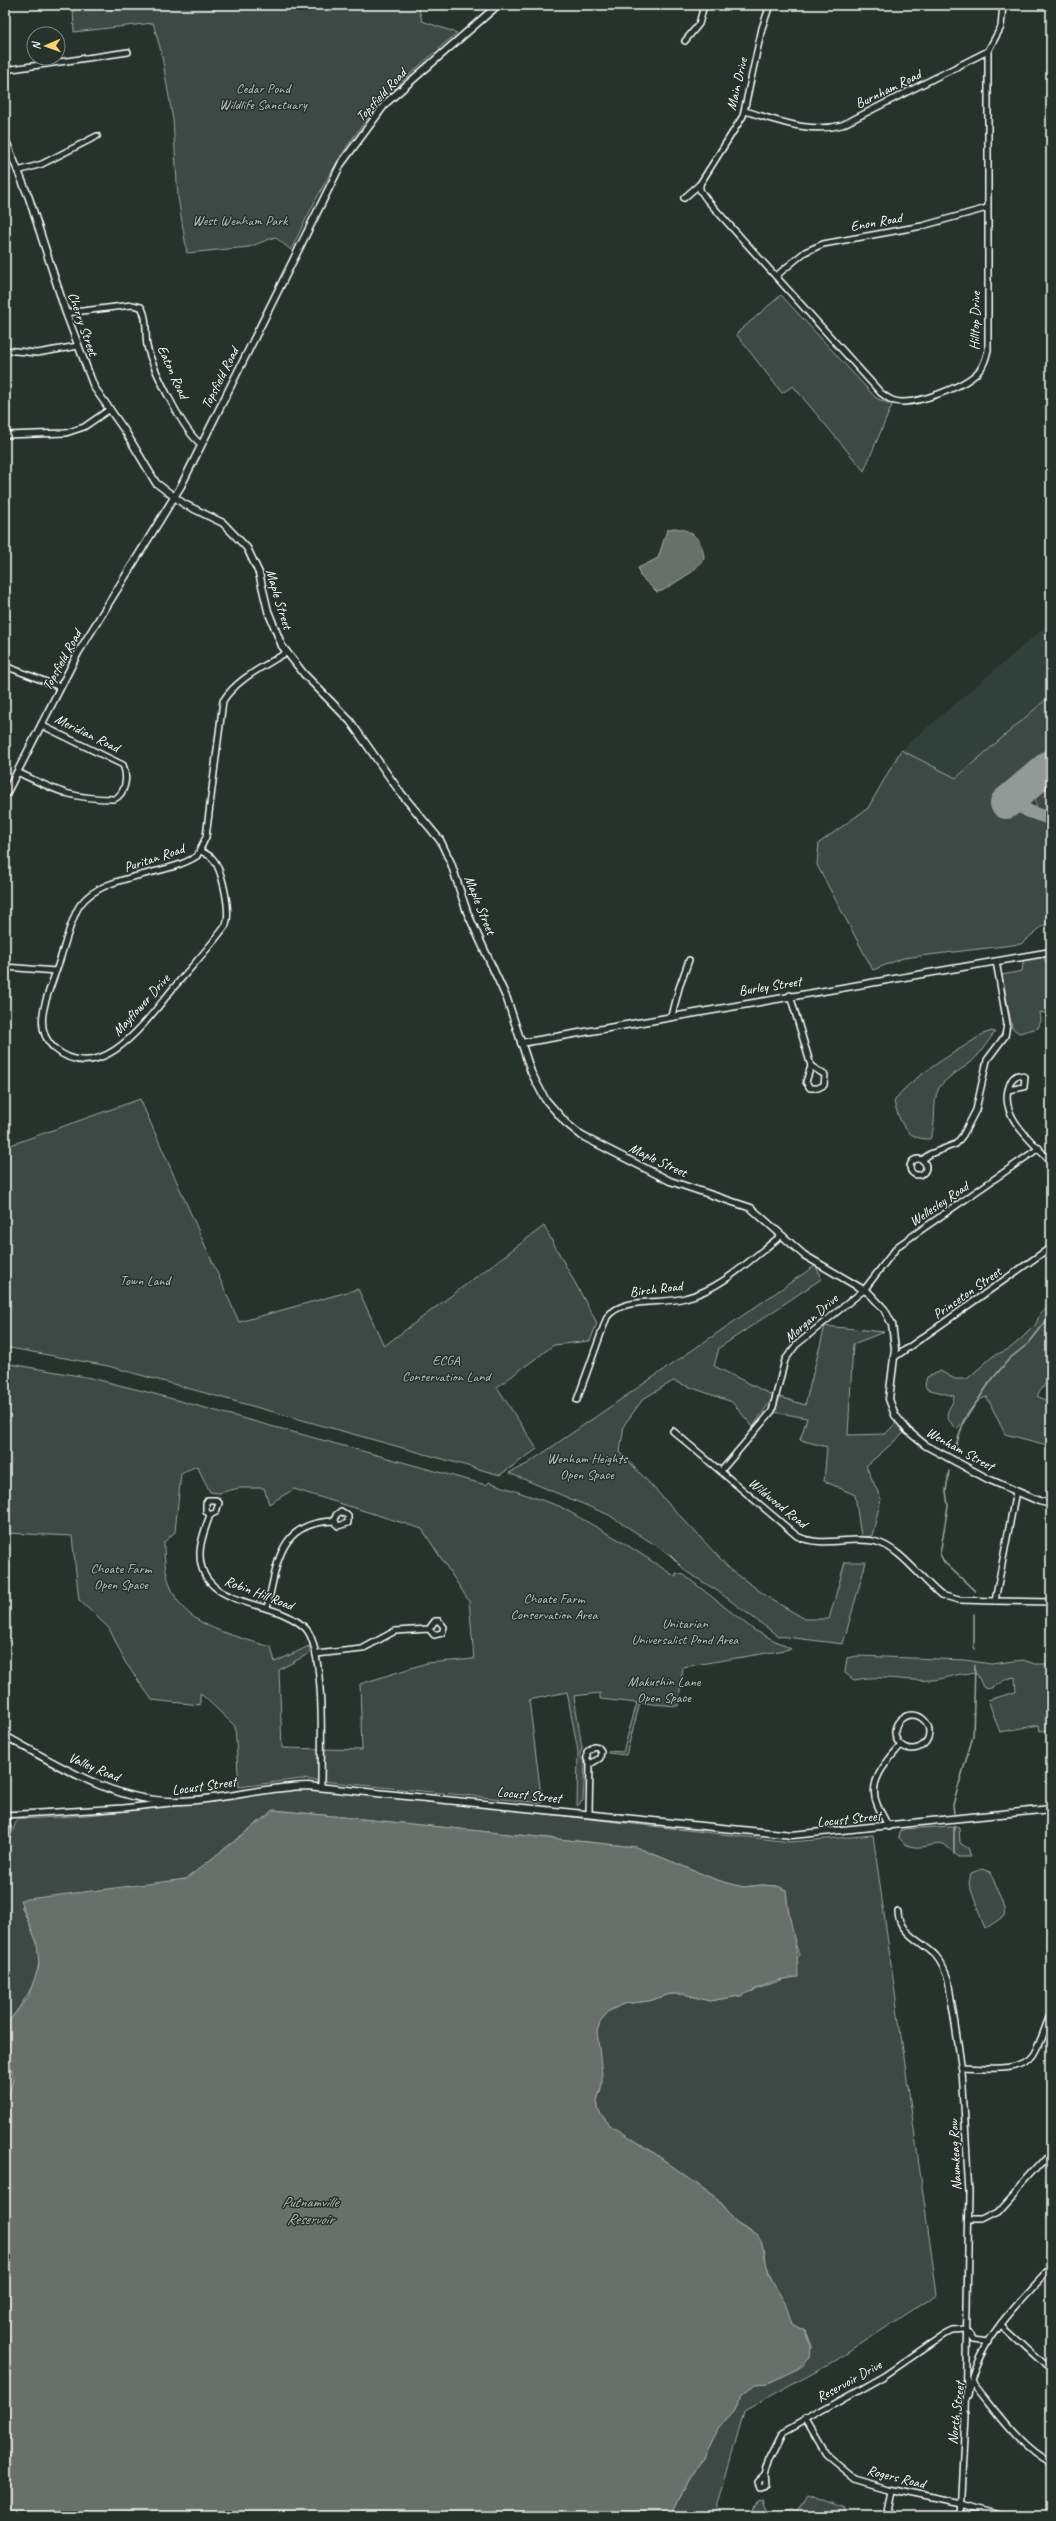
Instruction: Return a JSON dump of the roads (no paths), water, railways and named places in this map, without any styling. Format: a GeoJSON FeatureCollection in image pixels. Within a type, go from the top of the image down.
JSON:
{"type":"FeatureCollection","features":[{"type":"Feature","properties":{"kind":"main road","name":"Topsfield Road"},"geometry":{"type":"LineString","coordinates":[[5,796],[60,687],[90,633],[174,497],[322,200],[355,143],[371,120],[399,91],[498,5]]}},
{"type":"Feature","properties":{"kind":"main road","name":"Cherry Street"},"geometry":{"type":"LineString","coordinates":[[5,139],[37,222],[66,313],[89,378],[152,476],[161,488],[174,497]]}},
{"type":"Feature","properties":{"kind":"main road","name":"Maple Street"},"geometry":{"type":"LineString","coordinates":[[174,497],[223,523],[247,548],[259,573],[272,623],[287,652],[304,674],[350,721],[400,792],[440,840],[451,863],[467,912],[507,999],[531,1072],[545,1098],[576,1131],[635,1164],[670,1181],[751,1208],[811,1260]]}},
{"type":"Feature","properties":{"kind":"main road","name":"Burley Street"},"geometry":{"type":"LineString","coordinates":[[521,1043],[790,995],[1051,952]]}},
{"type":"Feature","properties":{"kind":"main road","name":"Wenham Street"},"geometry":{"type":"LineString","coordinates":[[811,1260],[864,1290],[876,1299],[888,1316],[894,1340],[895,1357],[889,1399],[895,1415],[908,1431],[930,1448],[1016,1491],[1051,1504]]}},
{"type":"Feature","properties":{"kind":"main road","name":"Valley Road"},"geometry":{"type":"LineString","coordinates":[[5,1736],[97,1783],[142,1797],[180,1801]]}},
{"type":"Feature","properties":{"kind":"main road","name":"Locust Street"},"geometry":{"type":"LineString","coordinates":[[180,1801],[276,1788],[321,1787],[792,1835],[888,1827],[1051,1809]]}},
{"type":"Feature","properties":{"kind":"street"},"geometry":{"type":"LineString","coordinates":[[685,41],[699,24],[704,5]]}},
{"type":"Feature","properties":{"kind":"street","name":"Main Drive"},"geometry":{"type":"LineString","coordinates":[[684,198],[700,184],[737,127],[745,111],[762,28],[770,5]]}},
{"type":"Feature","properties":{"kind":"street"},"geometry":{"type":"LineString","coordinates":[[988,51],[1001,27],[1003,5]]}},
{"type":"Feature","properties":{"kind":"street","name":"Burnham Road"},"geometry":{"type":"LineString","coordinates":[[745,111],[802,127],[830,128],[842,125],[929,83],[988,51]]}},
{"type":"Feature","properties":{"kind":"street","name":"Hilltop Drive"},"geometry":{"type":"LineString","coordinates":[[700,184],[702,194],[882,393],[895,401],[904,402],[950,389],[977,374],[986,358],[989,336],[987,208],[988,51]]}},
{"type":"Feature","properties":{"kind":"street"},"geometry":{"type":"LineString","coordinates":[[5,70],[128,52]]}},
{"type":"Feature","properties":{"kind":"street"},"geometry":{"type":"LineString","coordinates":[[18,171],[42,164],[96,136]]}},
{"type":"Feature","properties":{"kind":"street","name":"Enon Road"},"geometry":{"type":"LineString","coordinates":[[776,276],[805,252],[823,244],[922,226],[987,208]]}},
{"type":"Feature","properties":{"kind":"street","name":"Eaton Road"},"geometry":{"type":"LineString","coordinates":[[66,313],[132,305],[141,307],[150,355],[182,421],[193,438],[201,444]]}},
{"type":"Feature","properties":{"kind":"street"},"geometry":{"type":"LineString","coordinates":[[5,350],[37,353],[78,346]]}},
{"type":"Feature","properties":{"kind":"street"},"geometry":{"type":"LineString","coordinates":[[5,435],[66,433],[84,427],[110,409]]}},
{"type":"Feature","properties":{"kind":"street","name":"Puritan Road"},"geometry":{"type":"LineString","coordinates":[[56,971],[76,913],[89,895],[110,885],[192,859],[201,851],[206,837],[223,701],[232,689],[243,680],[287,652]]}},
{"type":"Feature","properties":{"kind":"street"},"geometry":{"type":"LineString","coordinates":[[5,666],[60,687]]}},
{"type":"Feature","properties":{"kind":"street","name":"Meridian Road"},"geometry":{"type":"LineString","coordinates":[[17,772],[55,790],[78,798],[114,799],[121,793],[126,778],[123,765],[41,725]]}},
{"type":"Feature","properties":{"kind":"street","name":"Mayflower Drive"},"geometry":{"type":"LineString","coordinates":[[56,971],[42,1016],[43,1031],[54,1047],[65,1056],[85,1060],[97,1058],[124,1044],[226,925],[228,915],[227,903],[216,866],[212,858],[201,851]]}},
{"type":"Feature","properties":{"kind":"street"},"geometry":{"type":"LineString","coordinates":[[672,1016],[678,988],[689,960]]}},
{"type":"Feature","properties":{"kind":"street"},"geometry":{"type":"LineString","coordinates":[[922,1160],[930,1154],[956,1144],[964,1135],[976,1110],[987,1060],[1005,1036],[1006,1017],[996,961]]}},
{"type":"Feature","properties":{"kind":"street"},"geometry":{"type":"LineString","coordinates":[[5,967],[56,971]]}},
{"type":"Feature","properties":{"kind":"street"},"geometry":{"type":"LineString","coordinates":[[790,995],[811,1066],[806,1082],[810,1088],[818,1088],[824,1085],[825,1075],[811,1066]]}},
{"type":"Feature","properties":{"kind":"street"},"geometry":{"type":"LineString","coordinates":[[1008,1090],[1008,1109],[1013,1118],[1051,1162]]}},
{"type":"Feature","properties":{"kind":"street","name":"Wellesley Road"},"geometry":{"type":"LineString","coordinates":[[864,1290],[898,1246],[1039,1148]]}},
{"type":"Feature","properties":{"kind":"street","name":"Birch Road"},"geometry":{"type":"LineString","coordinates":[[577,1400],[607,1317],[616,1308],[625,1305],[667,1302],[703,1292],[723,1280],[782,1235]]}},
{"type":"Feature","properties":{"kind":"street","name":"Princeton Street"},"geometry":{"type":"LineString","coordinates":[[895,1357],[1051,1247]]}},
{"type":"Feature","properties":{"kind":"street","name":"Morgan Drive"},"geometry":{"type":"LineString","coordinates":[[721,1471],[772,1411],[782,1367],[789,1353],[864,1290]]}},
{"type":"Feature","properties":{"kind":"street","name":"Wildwood Road"},"geometry":{"type":"LineString","coordinates":[[673,1432],[788,1529],[806,1540],[823,1543],[878,1542],[894,1552],[941,1595],[959,1600],[1051,1602]]}},
{"type":"Feature","properties":{"kind":"street"},"geometry":{"type":"LineString","coordinates":[[995,1601],[1016,1491]]}},
{"type":"Feature","properties":{"kind":"street","name":"Robin Hill Road"},"geometry":{"type":"LineString","coordinates":[[210,1515],[199,1552],[205,1576],[213,1588],[225,1596],[267,1608],[300,1623],[309,1632],[316,1654],[320,1710],[321,1787]]}},
{"type":"Feature","properties":{"kind":"street"},"geometry":{"type":"LineString","coordinates":[[267,1608],[276,1572],[287,1541],[296,1531],[305,1525],[335,1521]]}},
{"type":"Feature","properties":{"kind":"street"},"geometry":{"type":"LineString","coordinates":[[316,1654],[362,1649],[395,1631],[429,1629]]}},
{"type":"Feature","properties":{"kind":"street"},"geometry":{"type":"LineString","coordinates":[[912,1715],[923,1719],[928,1728],[926,1742],[914,1749],[901,1745],[895,1735],[901,1719],[912,1715]]}},
{"type":"Feature","properties":{"kind":"street"},"geometry":{"type":"LineString","coordinates":[[888,1827],[877,1803],[874,1789],[878,1775],[901,1745]]}},
{"type":"Feature","properties":{"kind":"street"},"geometry":{"type":"LineString","coordinates":[[589,1814],[590,1764]]}},
{"type":"Feature","properties":{"kind":"street","name":"Locust Street"},"geometry":{"type":"LineString","coordinates":[[5,1815],[123,1808],[180,1801]]}},
{"type":"Feature","properties":{"kind":"street"},"geometry":{"type":"LineString","coordinates":[[5,1815],[8,1830],[5,1842]]}},
{"type":"Feature","properties":{"kind":"street","name":"Naumkeag Row"},"geometry":{"type":"LineString","coordinates":[[898,1912],[898,1920],[904,1929],[937,1957],[943,1967],[949,1986],[962,2067],[969,2220],[965,2418]]}},
{"type":"Feature","properties":{"kind":"street"},"geometry":{"type":"LineString","coordinates":[[962,2067],[1010,2067],[1025,2062],[1032,2055],[1051,2012]]}},
{"type":"Feature","properties":{"kind":"street"},"geometry":{"type":"LineString","coordinates":[[969,2220],[982,2220],[998,2212],[1051,2153]]}},
{"type":"Feature","properties":{"kind":"street","name":"North Street"},"geometry":{"type":"LineString","coordinates":[[961,2516],[965,2418],[972,2381],[989,2342],[1001,2324],[1051,2267]]}},
{"type":"Feature","properties":{"kind":"street"},"geometry":{"type":"LineString","coordinates":[[1001,2324],[1051,2370]]}},
{"type":"Feature","properties":{"kind":"street"},"geometry":{"type":"LineString","coordinates":[[966,2330],[973,2340],[989,2342]]}},
{"type":"Feature","properties":{"kind":"street","name":"Reservoir Drive"},"geometry":{"type":"LineString","coordinates":[[765,2476],[776,2444],[783,2433],[805,2419],[884,2376],[945,2334],[951,2331],[966,2330]]}},
{"type":"Feature","properties":{"kind":"street"},"geometry":{"type":"LineString","coordinates":[[1045,2365],[1051,2361]]}},
{"type":"Feature","properties":{"kind":"street"},"geometry":{"type":"LineString","coordinates":[[972,2381],[1025,2444],[1037,2456],[1051,2463]]}},
{"type":"Feature","properties":{"kind":"street","name":"Rogers Road"},"geometry":{"type":"LineString","coordinates":[[805,2419],[826,2455],[845,2472],[867,2484],[962,2504],[1001,2516]]}},
{"type":"Feature","properties":{"kind":"street"},"geometry":{"type":"LineString","coordinates":[[887,2516],[892,2490]]}},
{"type":"Feature","properties":{"kind":"street"},"geometry":{"type":"LineString","coordinates":[[978,2516],[984,2511]]}},
{"type":"Feature","properties":{"kind":"water"},"geometry":{"type":"Polygon","coordinates":[[[673,528],[685,530],[691,533],[699,541],[702,547],[704,559],[692,572],[662,591],[657,592],[640,576],[638,568],[658,558],[667,530],[673,528]]]}},
{"type":"Feature","properties":{"kind":"water","name":"Putnamville Reservoir"},"geometry":{"type":"Polygon","coordinates":[[[274,1810],[636,1847],[717,1880],[743,1887],[762,1885],[777,1886],[786,1890],[797,1955],[798,1977],[777,1980],[740,1996],[709,2001],[684,1994],[670,1994],[649,2001],[623,2004],[609,2011],[601,2020],[597,2031],[602,2074],[602,2084],[597,2101],[599,2112],[610,2125],[650,2150],[716,2198],[736,2222],[757,2235],[762,2243],[769,2276],[788,2308],[793,2324],[805,2331],[811,2347],[810,2357],[796,2370],[768,2383],[756,2384],[742,2395],[734,2411],[717,2429],[704,2458],[688,2479],[670,2516],[5,2516],[5,2108],[13,2080],[12,2069],[5,2068],[5,2026],[28,1997],[39,1966],[37,1943],[20,1900],[186,1879],[274,1810]]]}},
{"type":"Feature","properties":{"kind":"waterway"},"geometry":{"type":"LineString","coordinates":[[954,1451],[964,1421],[990,1382],[1009,1359],[1029,1343],[1051,1315]]}},
{"type":"Feature","properties":{"kind":"waterway"},"geometry":{"type":"LineString","coordinates":[[949,1471],[946,1491],[948,1506],[940,1554],[944,1562],[975,1591]]}},
{"type":"Feature","properties":{"kind":"waterway"},"geometry":{"type":"LineString","coordinates":[[974,1614],[974,1649]]}},
{"type":"Feature","properties":{"kind":"waterway"},"geometry":{"type":"LineString","coordinates":[[954,1814],[953,1805],[973,1736],[975,1665]]}},
{"type":"Feature","properties":{"kind":"waterway"},"geometry":{"type":"LineString","coordinates":[[954,1826],[954,1854]]}},
{"type":"Feature","properties":{"kind":"park label","name":"Cedar Pond Wildlife Sanctuary"},"geometry":{"type":"Point","coordinates":[263,96]}},
{"type":"Feature","properties":{"kind":"park label","name":"West Wenham Park"},"geometry":{"type":"Point","coordinates":[240,220]}},
{"type":"Feature","properties":{"kind":"park label","name":"Town Land"},"geometry":{"type":"Point","coordinates":[145,1280]}},
{"type":"Feature","properties":{"kind":"park label","name":"ECGA Conservation Land"},"geometry":{"type":"Point","coordinates":[446,1368]}},
{"type":"Feature","properties":{"kind":"park label","name":"Wenham Heights Open Space"},"geometry":{"type":"Point","coordinates":[587,1466]}},
{"type":"Feature","properties":{"kind":"park label","name":"Choate Farm Open Space"},"geometry":{"type":"Point","coordinates":[121,1576]}},
{"type":"Feature","properties":{"kind":"park label","name":"Choate Farm Conservation Area"},"geometry":{"type":"Point","coordinates":[554,1606]}},
{"type":"Feature","properties":{"kind":"park label","name":"Unitarian Universalist Pond Area"},"geometry":{"type":"Point","coordinates":[685,1632]}},
{"type":"Feature","properties":{"kind":"park label","name":"Makushin Lane Open Space"},"geometry":{"type":"Point","coordinates":[664,1690]}}]}
